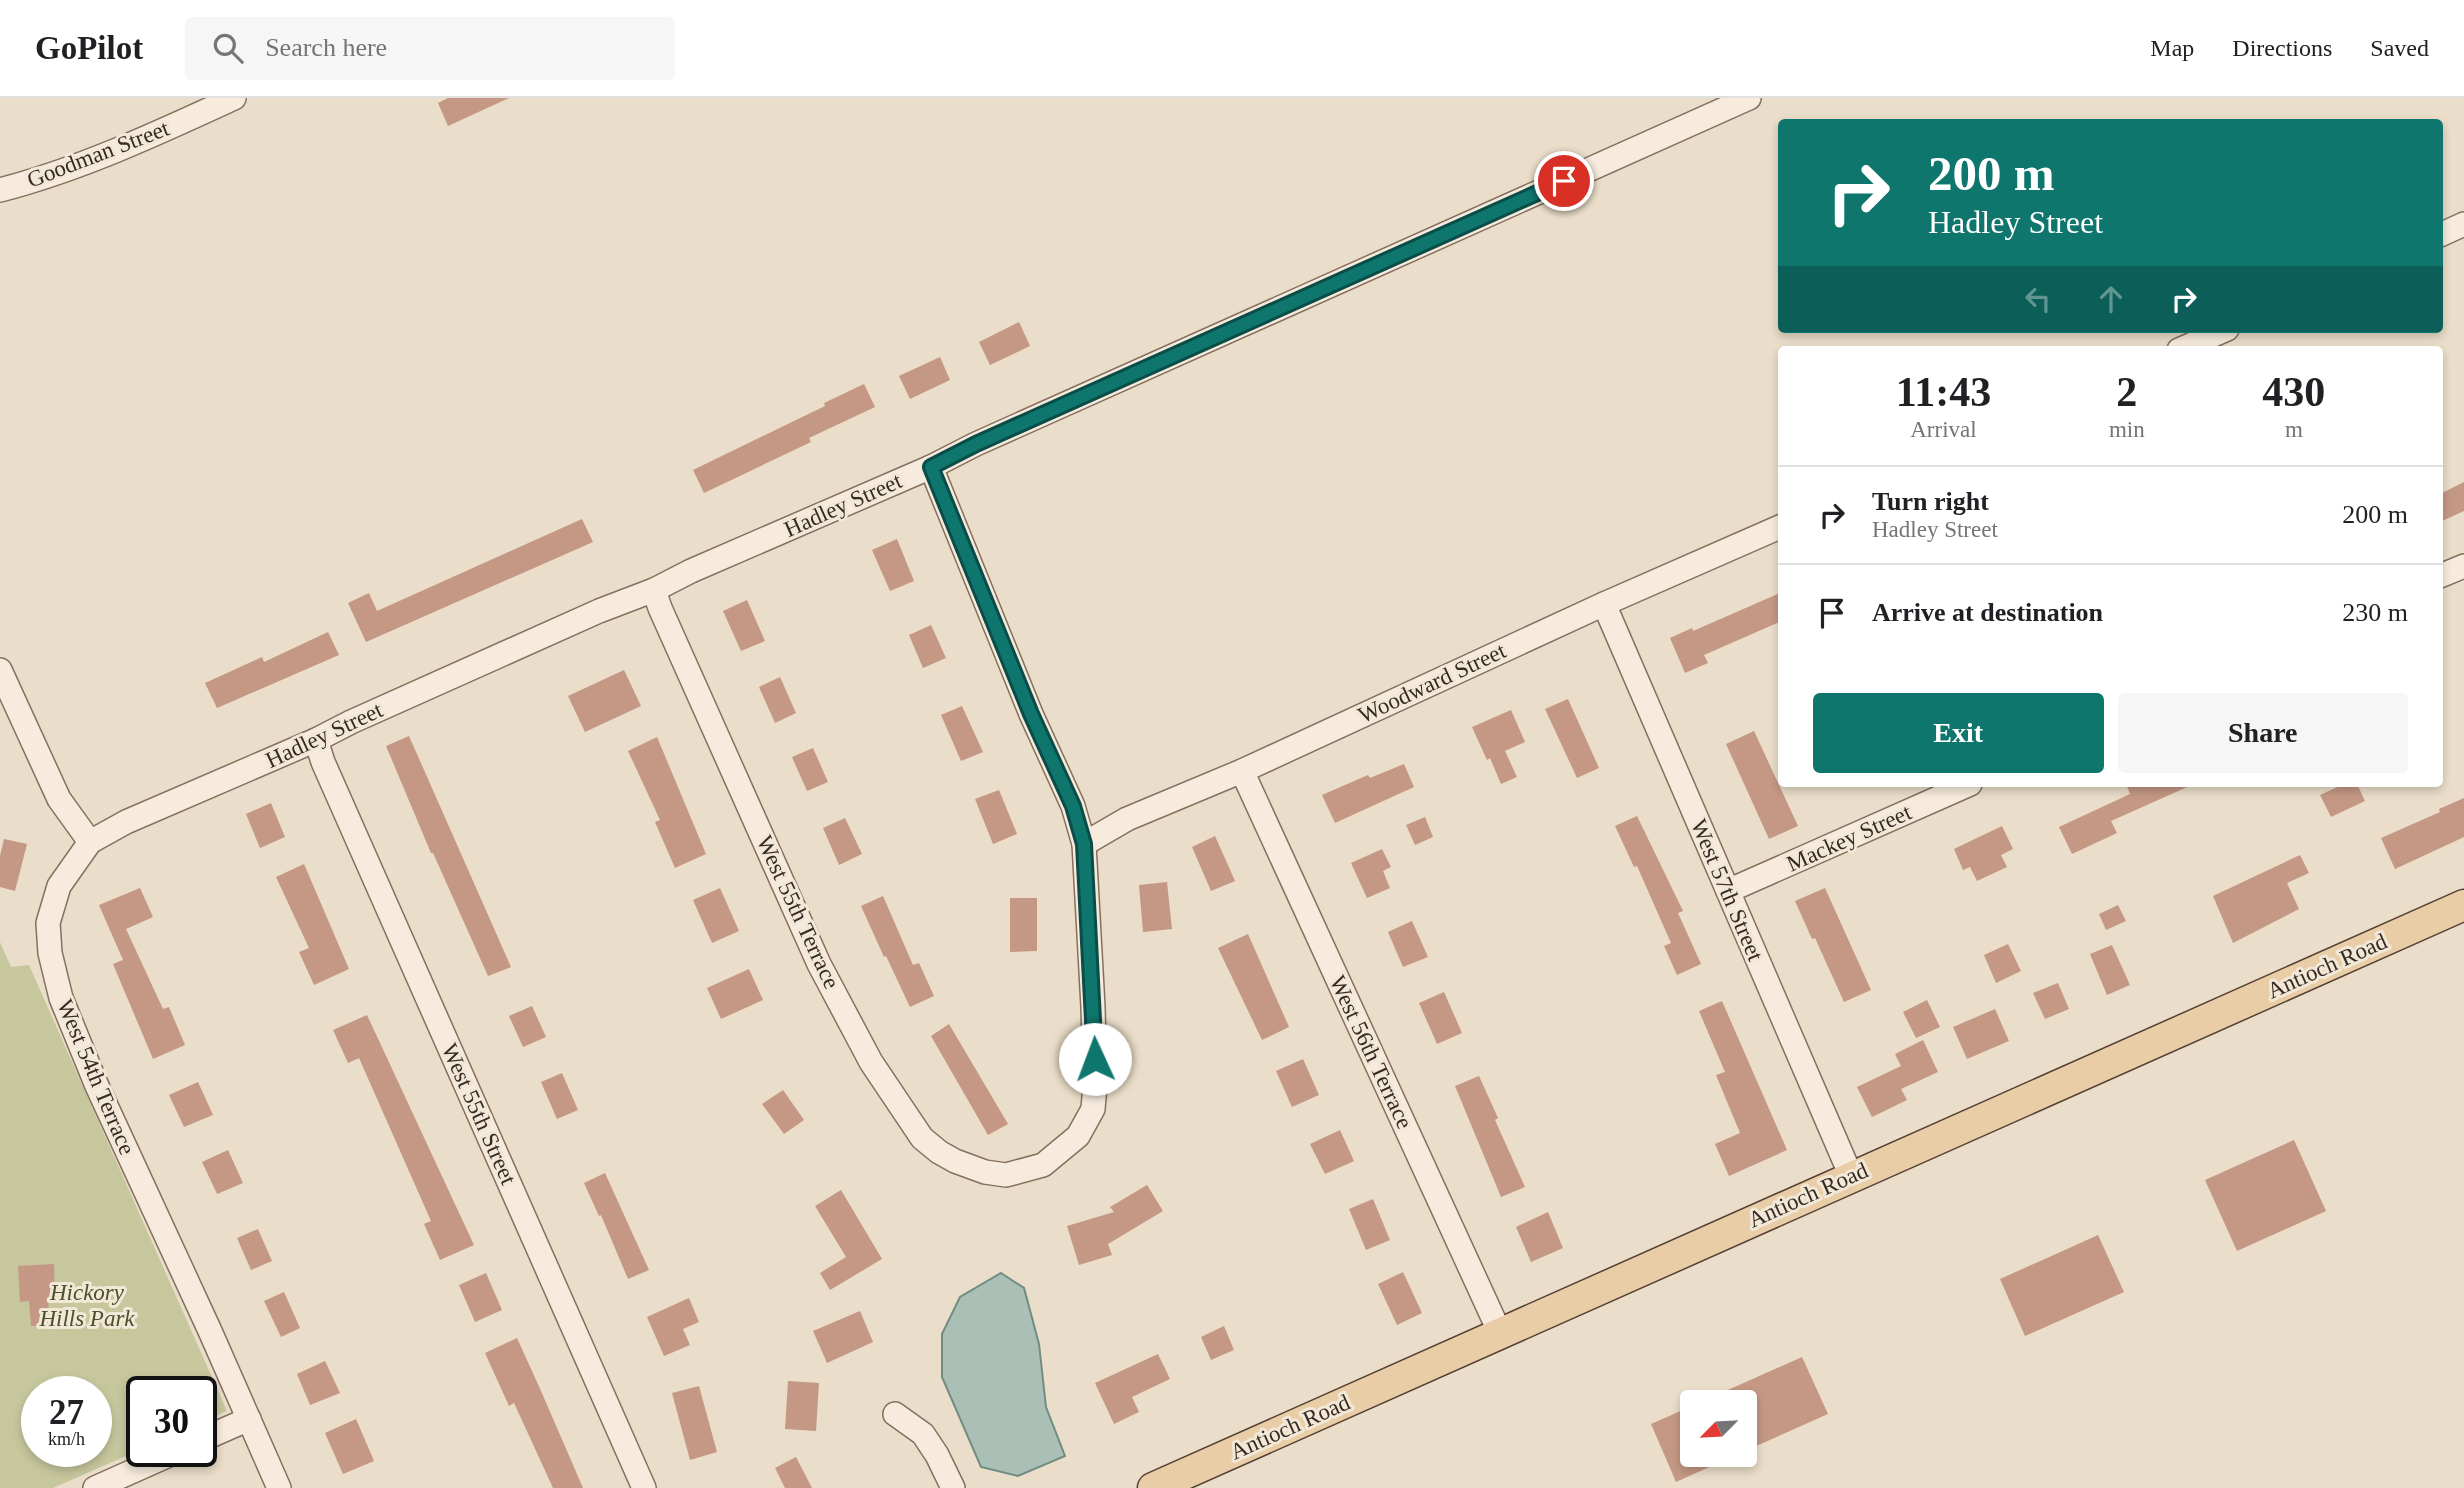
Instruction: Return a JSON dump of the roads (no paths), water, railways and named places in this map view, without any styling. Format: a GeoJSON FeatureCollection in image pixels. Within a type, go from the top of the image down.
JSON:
{"type":"FeatureCollection","features":[{"type":"Feature","properties":{"kind":"main road","name":"Antioch Road"},"geometry":{"type":"LineString","coordinates":[[1153,1488],[2464,905]]}},
{"type":"Feature","properties":{"kind":"street","name":"Goodman Street"},"geometry":{"type":"LineString","coordinates":[[0,190],[34,181],[94,159],[234,98]]}},
{"type":"Feature","properties":{"kind":"street","name":"Hadley Street"},"geometry":{"type":"LineString","coordinates":[[90,842],[125,822],[931,467],[976,444],[1749,98]]}},
{"type":"Feature","properties":{"kind":"street"},"geometry":{"type":"LineString","coordinates":[[2443,234],[2464,224]]}},
{"type":"Feature","properties":{"kind":"street"},"geometry":{"type":"LineString","coordinates":[[2188,346],[2218,333]]}},
{"type":"Feature","properties":{"kind":"street"},"geometry":{"type":"LineString","coordinates":[[931,467],[1035,725],[1073,806],[1084,844]]}},
{"type":"Feature","properties":{"kind":"street","name":"Woodward Street"},"geometry":{"type":"LineString","coordinates":[[1084,844],[1127,819],[1242,771],[1604,604],[1778,528]]}},
{"type":"Feature","properties":{"kind":"street"},"geometry":{"type":"LineString","coordinates":[[2443,575],[2464,566]]}},
{"type":"Feature","properties":{"kind":"street","name":"West 55th Terrace"},"geometry":{"type":"LineString","coordinates":[[654,590],[820,964],[871,1062],[922,1138],[955,1161],[985,1172],[1006,1175],[1043,1165],[1078,1136],[1093,1109],[1096,1086],[1084,844]]}},
{"type":"Feature","properties":{"kind":"street","name":"West 57th Street"},"geometry":{"type":"LineString","coordinates":[[1604,604],[1851,1176]]}},
{"type":"Feature","properties":{"kind":"street"},"geometry":{"type":"LineString","coordinates":[[0,670],[59,799],[90,842]]}},
{"type":"Feature","properties":{"kind":"street","name":"West 55th Street"},"geometry":{"type":"LineString","coordinates":[[316,740],[329,775],[644,1488]]}},
{"type":"Feature","properties":{"kind":"street","name":"West 56th Terrace"},"geometry":{"type":"LineString","coordinates":[[1242,771],[1500,1333]]}},
{"type":"Feature","properties":{"kind":"street","name":"Mackey Street"},"geometry":{"type":"LineString","coordinates":[[1728,891],[1963,787]]}},
{"type":"Feature","properties":{"kind":"street","name":"West 54th Terrace"},"geometry":{"type":"LineString","coordinates":[[90,842],[59,886],[48,923],[50,953],[61,998],[99,1089],[279,1488]]}},
{"type":"Feature","properties":{"kind":"street"},"geometry":{"type":"LineString","coordinates":[[895,1413],[923,1434],[953,1488]]}},
{"type":"Feature","properties":{"kind":"street"},"geometry":{"type":"LineString","coordinates":[[217,1433],[249,1419]]}},
{"type":"Feature","properties":{"kind":"street"},"geometry":{"type":"LineString","coordinates":[[95,1488],[142,1467]]}},
{"type":"Feature","properties":{"kind":"park label","name":"Hickory Hills Park"},"geometry":{"type":"Point","coordinates":[87,1305]}}]}
